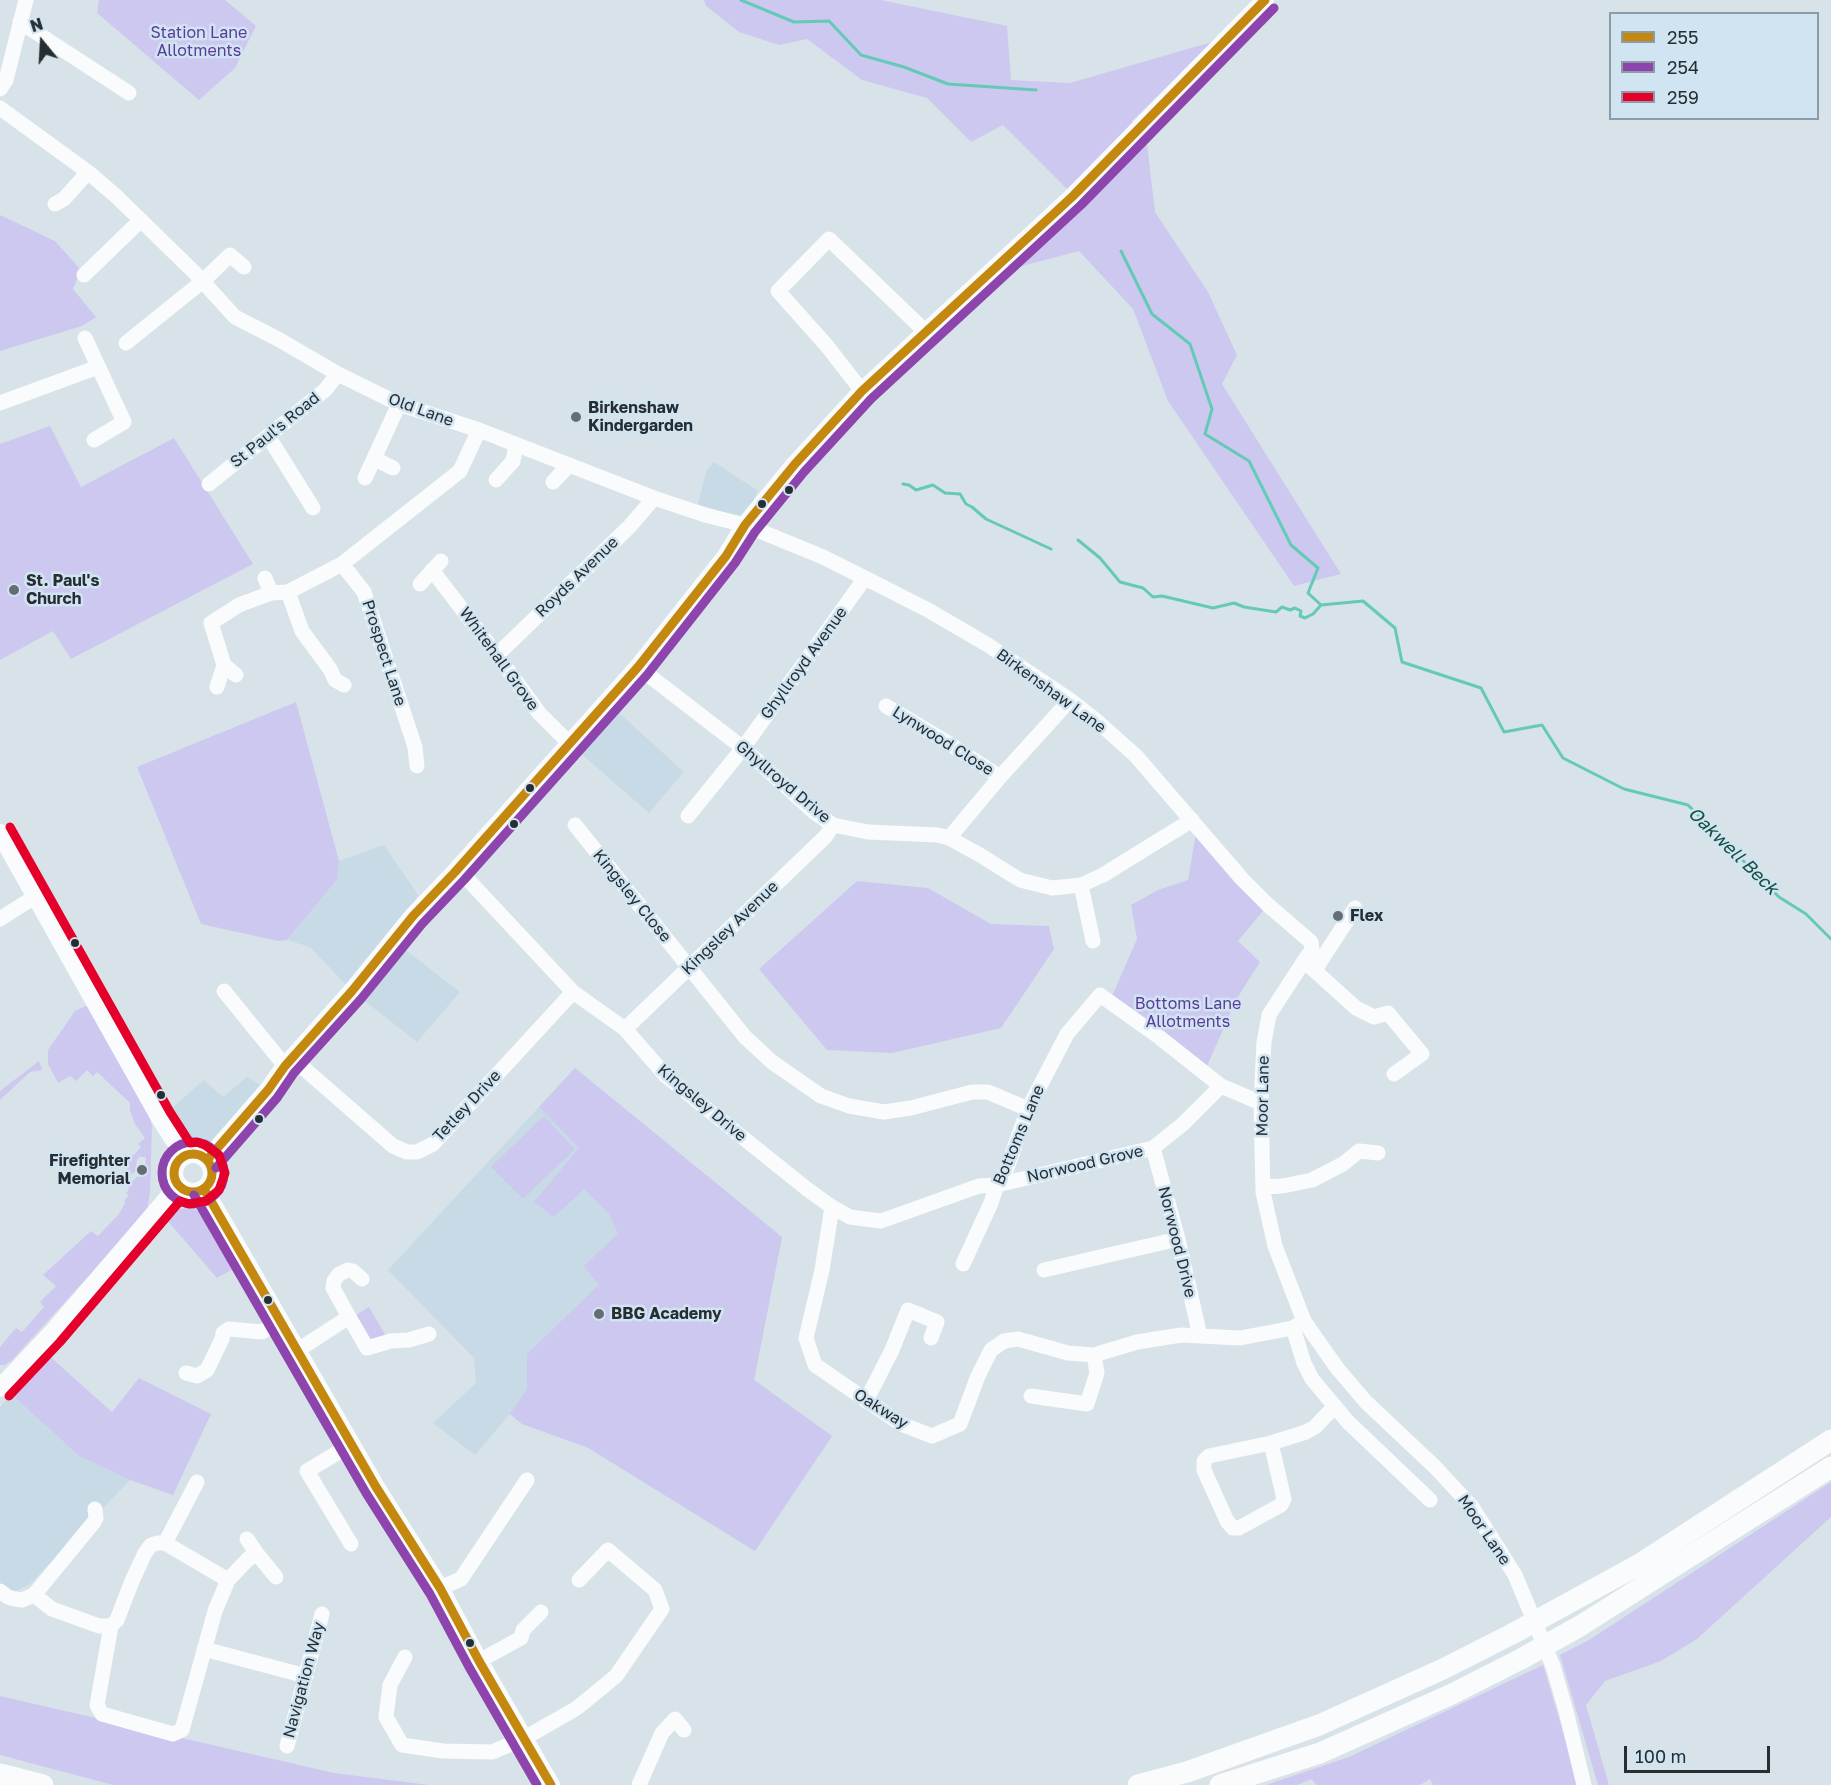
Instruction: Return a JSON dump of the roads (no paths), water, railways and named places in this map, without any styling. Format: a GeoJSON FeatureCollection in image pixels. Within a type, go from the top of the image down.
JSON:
{"type":"FeatureCollection","features":[{"type":"Feature","properties":{"kind":"highway"},"geometry":{"type":"LineString","coordinates":[[1138,1785],[1187,1772],[1319,1725],[1443,1669],[1638,1565],[1831,1440]]}},
{"type":"Feature","properties":{"kind":"highway"},"geometry":{"type":"LineString","coordinates":[[1220,1785],[1320,1753],[1452,1694],[1521,1659],[1580,1626],[1831,1467]]}},
{"type":"Feature","properties":{"kind":"highway"},"geometry":{"type":"LineString","coordinates":[[0,1774],[43,1785]]}},
{"type":"Feature","properties":{"kind":"main road"},"geometry":{"type":"LineString","coordinates":[[207,1160],[414,916],[638,666],[726,556],[745,525],[795,464],[862,391],[1073,196],[1265,0]]}},
{"type":"Feature","properties":{"kind":"main road"},"geometry":{"type":"LineString","coordinates":[[0,834],[160,1118],[184,1156]]}},
{"type":"Feature","properties":{"kind":"main road"},"geometry":{"type":"LineString","coordinates":[[196,1154],[207,1160],[212,1167],[212,1178],[204,1189],[189,1192],[177,1184],[174,1176],[176,1166],[184,1156],[196,1154]]}},
{"type":"Feature","properties":{"kind":"main road"},"geometry":{"type":"LineString","coordinates":[[0,1388],[51,1334],[166,1200],[177,1184]]}},
{"type":"Feature","properties":{"kind":"main road"},"geometry":{"type":"LineString","coordinates":[[204,1189],[393,1516],[440,1588],[550,1785]]}},
{"type":"Feature","properties":{"kind":"street"},"geometry":{"type":"LineString","coordinates":[[0,88],[6,80],[26,0]]}},
{"type":"Feature","properties":{"kind":"street"},"geometry":{"type":"LineString","coordinates":[[20,22],[129,93]]}},
{"type":"Feature","properties":{"kind":"street","name":"Old Lane"},"geometry":{"type":"LineString","coordinates":[[0,108],[88,172],[203,281],[235,317],[338,374],[399,404],[479,430],[654,498],[745,525]]}},
{"type":"Feature","properties":{"kind":"street"},"geometry":{"type":"LineString","coordinates":[[55,204],[64,199],[88,172]]}},
{"type":"Feature","properties":{"kind":"street"},"geometry":{"type":"LineString","coordinates":[[84,275],[141,220]]}},
{"type":"Feature","properties":{"kind":"street"},"geometry":{"type":"LineString","coordinates":[[862,391],[827,346],[778,291],[829,239],[927,333]]}},
{"type":"Feature","properties":{"kind":"street"},"geometry":{"type":"LineString","coordinates":[[126,344],[203,281],[230,255],[244,267]]}},
{"type":"Feature","properties":{"kind":"street"},"geometry":{"type":"LineString","coordinates":[[85,338],[124,422],[94,440]]}},
{"type":"Feature","properties":{"kind":"street"},"geometry":{"type":"LineString","coordinates":[[0,403],[98,367]]}},
{"type":"Feature","properties":{"kind":"street","name":"St Paul's Road"},"geometry":{"type":"LineString","coordinates":[[209,484],[325,390],[338,374]]}},
{"type":"Feature","properties":{"kind":"street"},"geometry":{"type":"LineString","coordinates":[[365,478],[399,404]]}},
{"type":"Feature","properties":{"kind":"street"},"geometry":{"type":"LineString","coordinates":[[217,687],[230,670],[212,623],[239,605],[271,593],[288,592],[342,564],[460,471],[479,430]]}},
{"type":"Feature","properties":{"kind":"street"},"geometry":{"type":"LineString","coordinates":[[268,436],[314,508]]}},
{"type":"Feature","properties":{"kind":"street"},"geometry":{"type":"LineString","coordinates":[[496,480],[513,461],[516,445]]}},
{"type":"Feature","properties":{"kind":"street"},"geometry":{"type":"LineString","coordinates":[[375,459],[393,468]]}},
{"type":"Feature","properties":{"kind":"street"},"geometry":{"type":"LineString","coordinates":[[553,482],[568,466]]}},
{"type":"Feature","properties":{"kind":"street","name":"Royds Avenue"},"geometry":{"type":"LineString","coordinates":[[497,655],[630,526],[654,498]]}},
{"type":"Feature","properties":{"kind":"street","name":"Birkenshaw Lane"},"geometry":{"type":"LineString","coordinates":[[745,525],[823,557],[928,610],[988,645],[1070,700],[1136,756],[1242,879],[1311,942],[1310,966]]}},
{"type":"Feature","properties":{"kind":"street","name":"Prospect Lane"},"geometry":{"type":"LineString","coordinates":[[342,564],[364,592],[421,751],[417,766]]}},
{"type":"Feature","properties":{"kind":"street","name":"Whitehall Grove"},"geometry":{"type":"LineString","coordinates":[[420,584],[437,565],[539,714],[570,744]]}},
{"type":"Feature","properties":{"kind":"street"},"geometry":{"type":"LineString","coordinates":[[265,578],[271,593]]}},
{"type":"Feature","properties":{"kind":"street","name":"Ghyllroyd Avenue"},"geometry":{"type":"LineString","coordinates":[[688,816],[743,748],[865,578]]}},
{"type":"Feature","properties":{"kind":"street"},"geometry":{"type":"LineString","coordinates":[[288,592],[302,631],[330,669],[336,685]]}},
{"type":"Feature","properties":{"kind":"street","name":"Ghyllroyd Drive"},"geometry":{"type":"LineString","coordinates":[[638,666],[743,748],[814,812],[833,825],[868,832],[938,835],[949,838]]}},
{"type":"Feature","properties":{"kind":"street"},"geometry":{"type":"LineString","coordinates":[[1070,700],[1000,777],[949,838],[1020,880],[1052,888],[1081,885],[1103,875],[1192,820]]}},
{"type":"Feature","properties":{"kind":"street","name":"Lynwood Close"},"geometry":{"type":"LineString","coordinates":[[886,706],[948,742],[1000,777]]}},
{"type":"Feature","properties":{"kind":"street","name":"Kingsley Close"},"geometry":{"type":"LineString","coordinates":[[575,825],[752,1043],[772,1062],[821,1096],[849,1106],[884,1112],[911,1108],[972,1092],[988,1092],[1028,1109]]}},
{"type":"Feature","properties":{"kind":"street","name":"Kingsley Avenue"},"geometry":{"type":"LineString","coordinates":[[625,1029],[826,836],[833,825]]}},
{"type":"Feature","properties":{"kind":"street","name":"Kingsley Drive"},"geometry":{"type":"LineString","coordinates":[[458,869],[573,992],[625,1029],[666,1076],[832,1207],[850,1217],[881,1221],[980,1186],[997,1185]]}},
{"type":"Feature","properties":{"kind":"street"},"geometry":{"type":"LineString","coordinates":[[1081,885],[1093,941]]}},
{"type":"Feature","properties":{"kind":"street"},"geometry":{"type":"LineString","coordinates":[[0,919],[36,897]]}},
{"type":"Feature","properties":{"kind":"street","name":"Moor Lane"},"geometry":{"type":"LineString","coordinates":[[1355,908],[1269,1015],[1264,1042],[1261,1102],[1263,1186],[1275,1246],[1298,1324],[1304,1363],[1312,1379],[1348,1422],[1430,1500]]}},
{"type":"Feature","properties":{"kind":"street"},"geometry":{"type":"LineString","coordinates":[[1310,966],[1356,1008],[1374,1017],[1388,1013],[1422,1054],[1394,1074]]}},
{"type":"Feature","properties":{"kind":"street","name":"Tetley Drive"},"geometry":{"type":"LineString","coordinates":[[224,991],[289,1062],[393,1146],[407,1152],[417,1152],[433,1144],[573,992]]}},
{"type":"Feature","properties":{"kind":"street","name":"Bottoms Lane"},"geometry":{"type":"LineString","coordinates":[[963,1264],[997,1185],[1006,1171],[1028,1109],[1067,1034],[1100,995],[1159,1037],[1221,1086],[1261,1102]]}},
{"type":"Feature","properties":{"kind":"street","name":"Norwood Grove"},"geometry":{"type":"LineString","coordinates":[[997,1185],[1153,1148],[1183,1124],[1221,1086]]}},
{"type":"Feature","properties":{"kind":"street","name":"Norwood Drive"},"geometry":{"type":"LineString","coordinates":[[1153,1148],[1178,1239],[1200,1336]]}},
{"type":"Feature","properties":{"kind":"street"},"geometry":{"type":"LineString","coordinates":[[1263,1186],[1283,1186],[1312,1180],[1343,1164],[1359,1151],[1378,1153]]}},
{"type":"Feature","properties":{"kind":"street","name":"Oakway"},"geometry":{"type":"LineString","coordinates":[[832,1207],[822,1270],[806,1338],[815,1365],[901,1424],[932,1436],[960,1424],[978,1376],[991,1350],[1004,1341],[1018,1339],[1068,1353],[1094,1355]]}},
{"type":"Feature","properties":{"kind":"street"},"geometry":{"type":"LineString","coordinates":[[1044,1270],[1178,1239]]}},
{"type":"Feature","properties":{"kind":"street"},"geometry":{"type":"LineString","coordinates":[[362,1279],[353,1271],[348,1270],[339,1274],[334,1281],[333,1288],[367,1348],[391,1341],[416,1339],[429,1334]]}},
{"type":"Feature","properties":{"kind":"street"},"geometry":{"type":"LineString","coordinates":[[866,1401],[892,1350],[910,1304],[938,1322],[931,1338]]}},
{"type":"Feature","properties":{"kind":"street"},"geometry":{"type":"LineString","coordinates":[[298,1350],[348,1317]]}},
{"type":"Feature","properties":{"kind":"street"},"geometry":{"type":"LineString","coordinates":[[186,1373],[196,1376],[207,1370],[222,1340],[217,1331],[228,1329],[262,1332],[280,1322]]}},
{"type":"Feature","properties":{"kind":"street"},"geometry":{"type":"LineString","coordinates":[[1031,1396],[1091,1410],[1096,1373],[1094,1355],[1137,1342],[1181,1335],[1240,1338],[1298,1324]]}},
{"type":"Feature","properties":{"kind":"street","name":"Moor Lane"},"geometry":{"type":"LineString","coordinates":[[1298,1324],[1366,1402],[1435,1467],[1472,1507],[1515,1575],[1553,1666],[1584,1785]]}},
{"type":"Feature","properties":{"kind":"street"},"geometry":{"type":"LineString","coordinates":[[1271,1443],[1284,1499],[1281,1505],[1239,1528],[1233,1528],[1227,1521],[1204,1470],[1204,1461],[1209,1456],[1271,1443],[1306,1432],[1315,1427],[1335,1406]]}},
{"type":"Feature","properties":{"kind":"street"},"geometry":{"type":"LineString","coordinates":[[351,1544],[306,1471],[352,1444]]}},
{"type":"Feature","properties":{"kind":"street"},"geometry":{"type":"LineString","coordinates":[[440,1588],[461,1579],[527,1480]]}},
{"type":"Feature","properties":{"kind":"street"},"geometry":{"type":"LineString","coordinates":[[165,1543],[197,1482]]}},
{"type":"Feature","properties":{"kind":"street"},"geometry":{"type":"LineString","coordinates":[[0,1591],[22,1600],[34,1595],[94,1522],[95,1509]]}},
{"type":"Feature","properties":{"kind":"street"},"geometry":{"type":"LineString","coordinates":[[247,1539],[276,1577]]}},
{"type":"Feature","properties":{"kind":"street"},"geometry":{"type":"LineString","coordinates":[[228,1580],[165,1543],[151,1545],[132,1581],[117,1620],[111,1626],[97,1705],[102,1714],[173,1734],[182,1730],[215,1611],[228,1580],[249,1558],[258,1555]]}},
{"type":"Feature","properties":{"kind":"street"},"geometry":{"type":"LineString","coordinates":[[405,1657],[390,1685],[386,1717],[402,1745],[443,1751],[492,1752],[523,1739],[577,1708],[616,1676],[662,1609],[655,1590],[610,1545],[579,1580]]}},
{"type":"Feature","properties":{"kind":"street"},"geometry":{"type":"LineString","coordinates":[[34,1595],[52,1609],[99,1626],[111,1626]]}},
{"type":"Feature","properties":{"kind":"street"},"geometry":{"type":"LineString","coordinates":[[479,1661],[521,1638],[523,1630],[541,1612]]}},
{"type":"Feature","properties":{"kind":"street","name":"Navigation Way"},"geometry":{"type":"LineString","coordinates":[[287,1746],[322,1614]]}},
{"type":"Feature","properties":{"kind":"street"},"geometry":{"type":"LineString","coordinates":[[204,1649],[306,1676]]}},
{"type":"Feature","properties":{"kind":"street"},"geometry":{"type":"LineString","coordinates":[[639,1785],[662,1733],[675,1719],[684,1730]]}},
{"type":"Feature","properties":{"kind":"waterway"},"geometry":{"type":"LineString","coordinates":[[741,0],[794,22],[829,21],[861,55],[904,67],[948,84],[1036,90]]}},
{"type":"Feature","properties":{"kind":"waterway"},"geometry":{"type":"LineString","coordinates":[[1121,251],[1152,314],[1190,344],[1212,409],[1205,434],[1249,461],[1291,545],[1318,568],[1308,593],[1321,605]]}},
{"type":"Feature","properties":{"kind":"waterway"},"geometry":{"type":"LineString","coordinates":[[903,484],[916,490],[933,485],[945,493],[960,494],[966,504],[986,519],[1051,549]]}},
{"type":"Feature","properties":{"kind":"waterway"},"geometry":{"type":"LineString","coordinates":[[1078,540],[1100,558],[1120,582],[1143,588],[1153,597],[1162,596],[1213,608],[1234,603],[1244,607],[1276,612],[1282,607],[1290,610],[1295,608],[1301,611],[1300,616],[1305,618],[1313,614],[1321,605]]}},
{"type":"Feature","properties":{"kind":"waterway","name":"Oakwell Beck"},"geometry":{"type":"LineString","coordinates":[[1321,605],[1363,601],[1395,628],[1402,662],[1481,688],[1504,732],[1542,725],[1563,758],[1624,789],[1688,805],[1779,897],[1806,914],[1831,939]]}},
{"type":"Feature","properties":{"kind":"place","name":"Birkenshaw Kindergarden"},"geometry":{"type":"Point","coordinates":[576,417]}},
{"type":"Feature","properties":{"kind":"place","name":"St. Paul's Church"},"geometry":{"type":"Point","coordinates":[14,590]}},
{"type":"Feature","properties":{"kind":"place","name":"Flex"},"geometry":{"type":"Point","coordinates":[1338,916]}},
{"type":"Feature","properties":{"kind":"place","name":"Firefighter Memorial"},"geometry":{"type":"Point","coordinates":[142,1170]}},
{"type":"Feature","properties":{"kind":"place","name":"BBG Academy"},"geometry":{"type":"Point","coordinates":[599,1314]}},
{"type":"Feature","properties":{"kind":"park label","name":"Station Lane Allotments"},"geometry":{"type":"Point","coordinates":[199,42]}},
{"type":"Feature","properties":{"kind":"park label","name":"Bottoms Lane Allotments"},"geometry":{"type":"Point","coordinates":[1188,1013]}}]}
